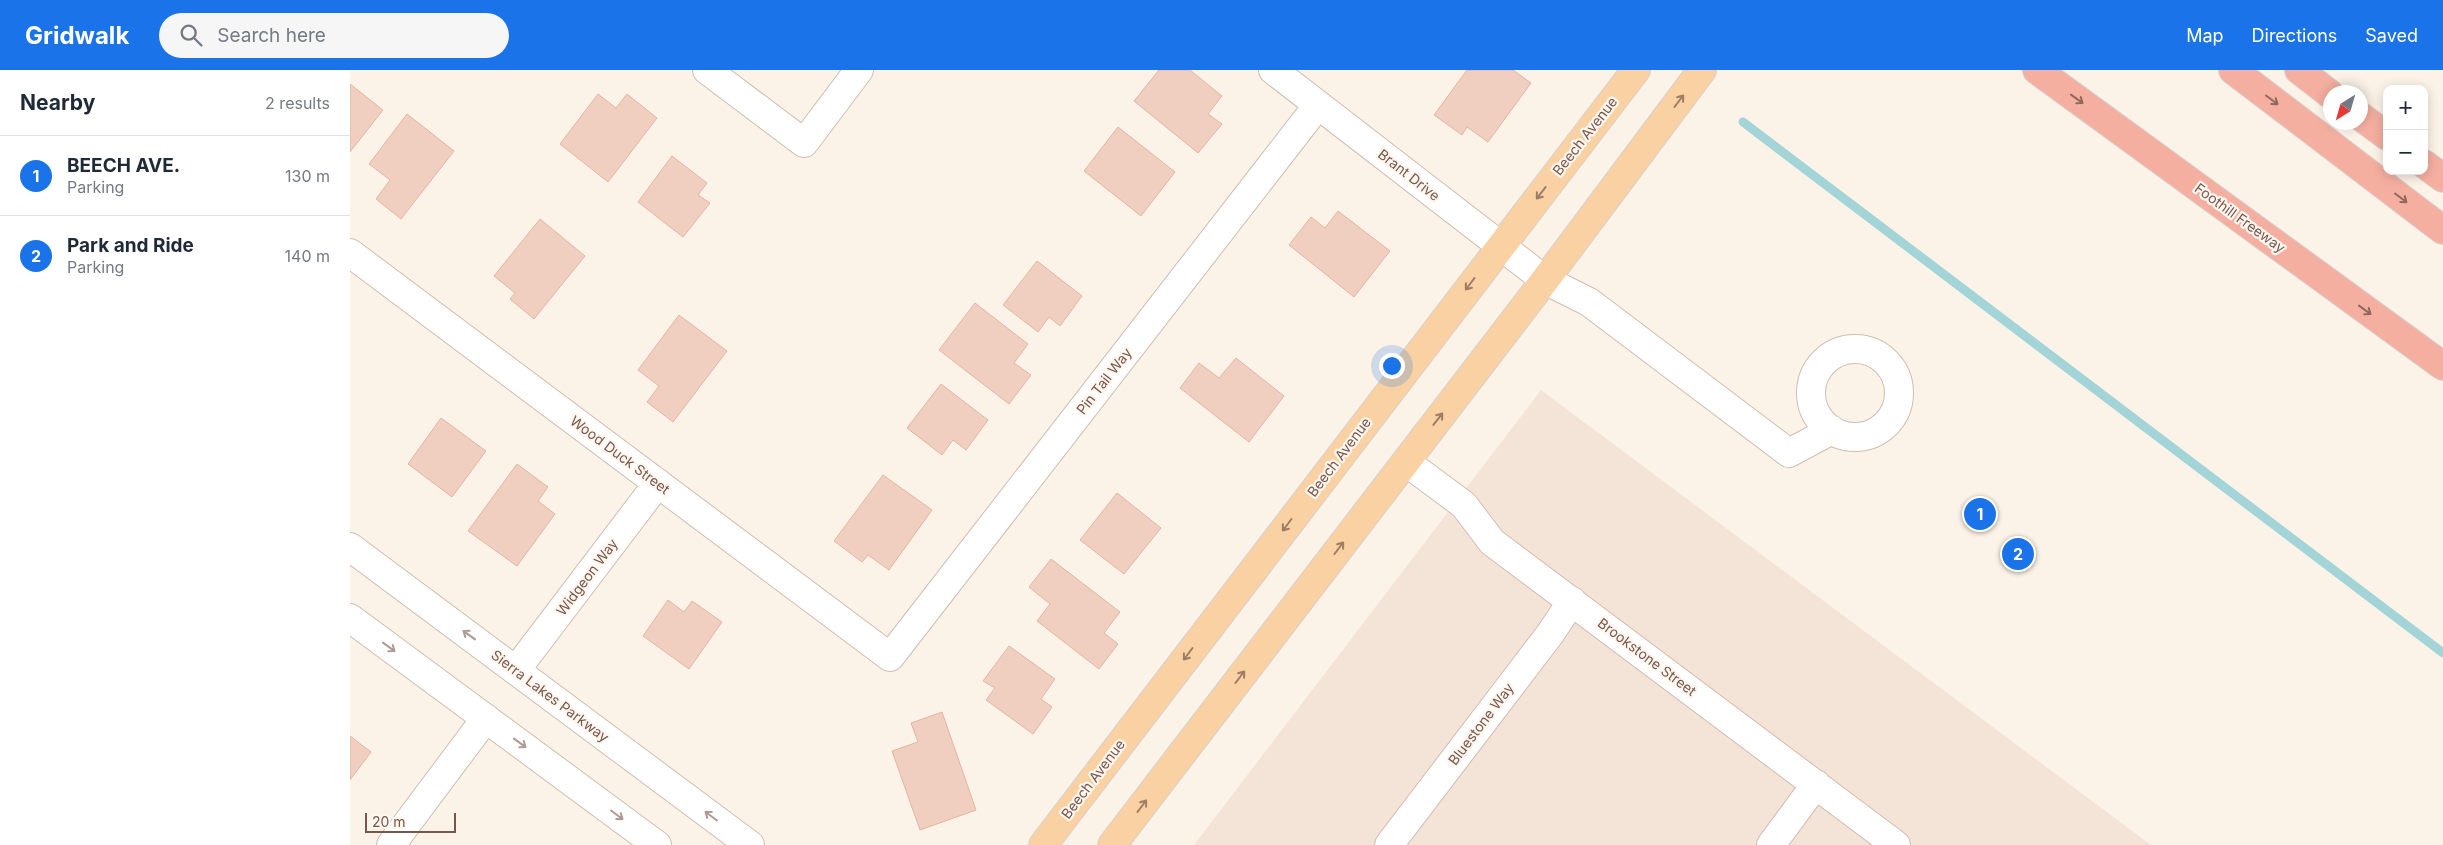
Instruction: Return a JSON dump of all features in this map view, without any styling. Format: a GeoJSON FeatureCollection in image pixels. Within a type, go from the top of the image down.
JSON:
{"type":"FeatureCollection","features":[{"type":"Feature","properties":{"kind":"highway","name":"Foothill Freeway"},"geometry":{"type":"LineString","coordinates":[[2038,70],[2443,366]]}},
{"type":"Feature","properties":{"kind":"highway"},"geometry":{"type":"LineString","coordinates":[[2233,70],[2443,230]]}},
{"type":"Feature","properties":{"kind":"highway"},"geometry":{"type":"LineString","coordinates":[[2299,70],[2323,89]]}},
{"type":"Feature","properties":{"kind":"highway"},"geometry":{"type":"LineString","coordinates":[[2368,122],[2383,133]]}},
{"type":"Feature","properties":{"kind":"highway"},"geometry":{"type":"LineString","coordinates":[[2428,167],[2443,178]]}},
{"type":"Feature","properties":{"kind":"main road","name":"Beech Avenue"},"geometry":{"type":"LineString","coordinates":[[1043,845],[1499,246],[1636,70]]}},
{"type":"Feature","properties":{"kind":"main road"},"geometry":{"type":"LineString","coordinates":[[1112,845],[1545,280],[1702,70]]}},
{"type":"Feature","properties":{"kind":"street"},"geometry":{"type":"LineString","coordinates":[[707,70],[804,143],[859,70]]}},
{"type":"Feature","properties":{"kind":"street","name":"Brant Drive"},"geometry":{"type":"LineString","coordinates":[[1273,70],[1499,246],[1545,280],[1589,302],[1789,453],[1832,430]]}},
{"type":"Feature","properties":{"kind":"street","name":"Pin Tail Way"},"geometry":{"type":"LineString","coordinates":[[890,657],[1318,104]]}},
{"type":"Feature","properties":{"kind":"street","name":"Wood Duck Street"},"geometry":{"type":"LineString","coordinates":[[350,253],[890,657]]}},
{"type":"Feature","properties":{"kind":"street","name":"Brookstone Street"},"geometry":{"type":"LineString","coordinates":[[1406,462],[1464,505],[1492,542],[1896,845]]}},
{"type":"Feature","properties":{"kind":"street","name":"Widgeon Way"},"geometry":{"type":"LineString","coordinates":[[516,670],[658,483]]}},
{"type":"Feature","properties":{"kind":"street","name":"Sierra Lakes Parkway"},"geometry":{"type":"LineString","coordinates":[[350,548],[750,845]]}},
{"type":"Feature","properties":{"kind":"street","name":"Bluestone Way"},"geometry":{"type":"LineString","coordinates":[[1389,845],[1544,642],[1572,601]]}},
{"type":"Feature","properties":{"kind":"street"},"geometry":{"type":"LineString","coordinates":[[350,618],[657,845]]}},
{"type":"Feature","properties":{"kind":"street"},"geometry":{"type":"LineString","coordinates":[[391,845],[486,718]]}},
{"type":"Feature","properties":{"kind":"street"},"geometry":{"type":"LineString","coordinates":[[1770,845],[1816,784]]}},
{"type":"Feature","properties":{"kind":"shaded area"},"geometry":{"type":"Polygon","coordinates":[[[1541,390],[2151,845],[1194,845],[1541,390]]]}},
{"type":"Feature","properties":{"kind":"building"},"geometry":{"type":"Polygon","coordinates":[[[1159,70],[1190,70],[1222,96],[1208,114],[1222,124],[1198,153],[1134,101],[1159,70]]]}},
{"type":"Feature","properties":{"kind":"building"},"geometry":{"type":"Polygon","coordinates":[[[1467,70],[1513,70],[1531,83],[1488,142],[1467,127],[1462,135],[1434,115],[1467,70]]]}},
{"type":"Feature","properties":{"kind":"building"},"geometry":{"type":"Polygon","coordinates":[[[350,84],[383,110],[350,152],[350,84]]]}},
{"type":"Feature","properties":{"kind":"building"},"geometry":{"type":"Polygon","coordinates":[[[598,94],[616,108],[627,94],[657,118],[608,182],[560,144],[598,94]]]}},
{"type":"Feature","properties":{"kind":"building"},"geometry":{"type":"Polygon","coordinates":[[[407,114],[454,151],[401,219],[376,199],[390,180],[369,164],[407,114]]]}},
{"type":"Feature","properties":{"kind":"building"},"geometry":{"type":"Polygon","coordinates":[[[1118,127],[1175,172],[1141,216],[1084,171],[1118,127]]]}},
{"type":"Feature","properties":{"kind":"building"},"geometry":{"type":"Polygon","coordinates":[[[672,156],[707,183],[698,195],[710,203],[683,237],[638,202],[672,156]]]}},
{"type":"Feature","properties":{"kind":"building"},"geometry":{"type":"Polygon","coordinates":[[[1338,211],[1390,251],[1354,297],[1289,245],[1311,217],[1325,228],[1338,211]]]}},
{"type":"Feature","properties":{"kind":"building"},"geometry":{"type":"Polygon","coordinates":[[[540,219],[585,256],[534,319],[510,299],[515,293],[494,276],[540,219]]]}},
{"type":"Feature","properties":{"kind":"building"},"geometry":{"type":"Polygon","coordinates":[[[1037,261],[1082,296],[1060,326],[1049,317],[1038,332],[1003,305],[1037,261]]]}},
{"type":"Feature","properties":{"kind":"building"},"geometry":{"type":"Polygon","coordinates":[[[975,303],[1028,344],[1014,363],[1031,375],[1009,404],[939,350],[975,303]]]}},
{"type":"Feature","properties":{"kind":"building"},"geometry":{"type":"Polygon","coordinates":[[[679,315],[727,351],[673,422],[647,402],[659,386],[638,370],[679,315]]]}},
{"type":"Feature","properties":{"kind":"building"},"geometry":{"type":"Polygon","coordinates":[[[1236,358],[1284,396],[1249,442],[1180,388],[1199,363],[1219,378],[1236,358]]]}},
{"type":"Feature","properties":{"kind":"building"},"geometry":{"type":"Polygon","coordinates":[[[941,384],[988,420],[966,450],[953,440],[942,455],[907,428],[941,384]]]}},
{"type":"Feature","properties":{"kind":"building"},"geometry":{"type":"Polygon","coordinates":[[[441,418],[486,451],[452,497],[408,464],[441,418]]]}},
{"type":"Feature","properties":{"kind":"building"},"geometry":{"type":"Polygon","coordinates":[[[517,464],[548,487],[538,501],[555,514],[517,566],[468,531],[517,464]]]}},
{"type":"Feature","properties":{"kind":"building"},"geometry":{"type":"Polygon","coordinates":[[[883,475],[932,510],[889,570],[868,555],[862,562],[834,541],[883,475]]]}},
{"type":"Feature","properties":{"kind":"building"},"geometry":{"type":"Polygon","coordinates":[[[1117,493],[1161,528],[1124,574],[1080,540],[1117,493]]]}},
{"type":"Feature","properties":{"kind":"building"},"geometry":{"type":"Polygon","coordinates":[[[1051,559],[1120,612],[1104,633],[1118,644],[1099,669],[1037,621],[1050,604],[1029,587],[1051,559]]]}},
{"type":"Feature","properties":{"kind":"building"},"geometry":{"type":"Polygon","coordinates":[[[668,600],[684,612],[692,601],[722,622],[689,669],[643,636],[668,600]]]}},
{"type":"Feature","properties":{"kind":"building"},"geometry":{"type":"Polygon","coordinates":[[[1009,646],[1055,679],[1041,699],[1052,707],[1033,734],[986,700],[995,688],[983,681],[1009,646]]]}},
{"type":"Feature","properties":{"kind":"building"},"geometry":{"type":"Polygon","coordinates":[[[942,712],[976,810],[920,830],[892,751],[918,742],[911,723],[942,712]]]}},
{"type":"Feature","properties":{"kind":"building"},"geometry":{"type":"Polygon","coordinates":[[[350,736],[371,752],[350,780],[350,736]]]}},
{"type":"Feature","properties":{"kind":"waterway"},"geometry":{"type":"LineString","coordinates":[[1743,122],[2443,653]]}},
{"type":"Feature","properties":{"kind":"place","name":"BEECH AVE."},"geometry":{"type":"Point","coordinates":[1980,514]}},
{"type":"Feature","properties":{"kind":"place","name":"Park and Ride"},"geometry":{"type":"Point","coordinates":[2018,554]}}]}
